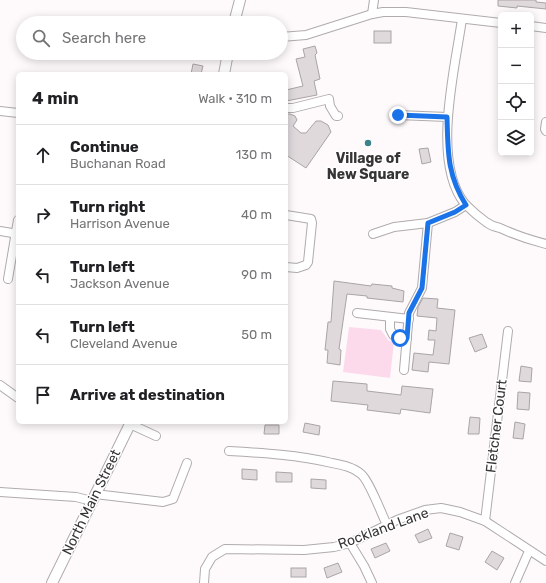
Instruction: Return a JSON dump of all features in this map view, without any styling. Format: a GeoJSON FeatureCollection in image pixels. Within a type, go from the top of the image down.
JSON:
{"type":"FeatureCollection","features":[{"type":"Feature","properties":{"kind":"main road"},"geometry":{"type":"LineString","coordinates":[[236,16],[240,0]]}},
{"type":"Feature","properties":{"kind":"main road"},"geometry":{"type":"LineString","coordinates":[[224,72],[227,60]]}},
{"type":"Feature","properties":{"kind":"main road","name":"North Main Street"},"geometry":{"type":"LineString","coordinates":[[52,583],[130,424]]}},
{"type":"Feature","properties":{"kind":"street"},"geometry":{"type":"LineString","coordinates":[[372,14],[374,0]]}},
{"type":"Feature","properties":{"kind":"street"},"geometry":{"type":"LineString","coordinates":[[288,36],[306,35],[372,14],[383,12],[406,12],[462,20],[498,23]]}},
{"type":"Feature","properties":{"kind":"street"},"geometry":{"type":"LineString","coordinates":[[462,20],[447,117],[448,155],[451,172],[459,195],[466,205],[487,223],[518,236],[546,244]]}},
{"type":"Feature","properties":{"kind":"street"},"geometry":{"type":"LineString","coordinates":[[534,26],[546,28]]}},
{"type":"Feature","properties":{"kind":"street"},"geometry":{"type":"LineString","coordinates":[[288,108],[329,99],[330,106],[336,116],[338,116]]}},
{"type":"Feature","properties":{"kind":"street"},"geometry":{"type":"LineString","coordinates":[[0,111],[16,113]]}},
{"type":"Feature","properties":{"kind":"street"},"geometry":{"type":"LineString","coordinates":[[398,115],[447,117]]}},
{"type":"Feature","properties":{"kind":"street"},"geometry":{"type":"LineString","coordinates":[[546,122],[546,131]]}},
{"type":"Feature","properties":{"kind":"street"},"geometry":{"type":"LineString","coordinates":[[373,234],[394,227],[428,223],[455,212],[466,205]]}},
{"type":"Feature","properties":{"kind":"street"},"geometry":{"type":"LineString","coordinates":[[288,215],[306,217],[311,219],[312,222],[308,262],[303,267],[288,267]]}},
{"type":"Feature","properties":{"kind":"street"},"geometry":{"type":"LineString","coordinates":[[404,370],[409,313],[422,288],[428,223]]}},
{"type":"Feature","properties":{"kind":"street"},"geometry":{"type":"LineString","coordinates":[[0,231],[16,234]]}},
{"type":"Feature","properties":{"kind":"street"},"geometry":{"type":"LineString","coordinates":[[8,279],[16,239]]}},
{"type":"Feature","properties":{"kind":"street"},"geometry":{"type":"LineString","coordinates":[[357,313],[409,319]]}},
{"type":"Feature","properties":{"kind":"street"},"geometry":{"type":"LineString","coordinates":[[390,317],[390,329],[393,335],[400,338],[407,338]]}},
{"type":"Feature","properties":{"kind":"street","name":"Fletcher Court"},"geometry":{"type":"LineString","coordinates":[[485,521],[508,331]]}},
{"type":"Feature","properties":{"kind":"street"},"geometry":{"type":"LineString","coordinates":[[0,385],[16,397]]}},
{"type":"Feature","properties":{"kind":"street"},"geometry":{"type":"LineString","coordinates":[[132,424],[156,436]]}},
{"type":"Feature","properties":{"kind":"street"},"geometry":{"type":"LineString","coordinates":[[229,451],[278,454],[324,461],[347,467],[361,474],[371,491],[386,525]]}},
{"type":"Feature","properties":{"kind":"street"},"geometry":{"type":"LineString","coordinates":[[0,492],[93,498],[140,498],[163,502],[173,499],[187,463]]}},
{"type":"Feature","properties":{"kind":"street","name":"Rockland Lane"},"geometry":{"type":"LineString","coordinates":[[204,583],[205,570],[212,557],[225,549],[304,550],[334,547],[350,543],[386,525],[425,510],[441,508],[460,512],[485,521],[546,561]]}},
{"type":"Feature","properties":{"kind":"street"},"geometry":{"type":"LineString","coordinates":[[350,543],[372,583]]}},
{"type":"Feature","properties":{"kind":"street"},"geometry":{"type":"LineString","coordinates":[[515,583],[529,551]]}},
{"type":"Feature","properties":{"kind":"shaded area"},"geometry":{"type":"Polygon","coordinates":[[[349,327],[381,330],[389,341],[394,342],[390,378],[343,372],[349,327]]]}},
{"type":"Feature","properties":{"kind":"building"},"geometry":{"type":"Polygon","coordinates":[[[498,0],[536,0],[536,2],[546,3],[546,9],[498,6],[498,0]]]}},
{"type":"Feature","properties":{"kind":"building"},"geometry":{"type":"Polygon","coordinates":[[[374,31],[391,31],[391,43],[374,43],[374,31]]]}},
{"type":"Feature","properties":{"kind":"building"},"geometry":{"type":"Polygon","coordinates":[[[315,46],[317,53],[315,55],[320,79],[314,81],[317,95],[288,101],[288,90],[303,86],[296,59],[305,57],[303,49],[315,46]]]}},
{"type":"Feature","properties":{"kind":"building"},"geometry":{"type":"Polygon","coordinates":[[[193,64],[203,66],[202,72],[191,72],[193,64]]]}},
{"type":"Feature","properties":{"kind":"building"},"geometry":{"type":"Polygon","coordinates":[[[288,114],[295,116],[297,120],[293,126],[301,133],[306,133],[316,121],[321,121],[328,125],[331,132],[306,168],[288,156],[288,114]]]}},
{"type":"Feature","properties":{"kind":"building"},"geometry":{"type":"Polygon","coordinates":[[[428,148],[431,162],[422,164],[419,149],[428,148]]]}},
{"type":"Feature","properties":{"kind":"building"},"geometry":{"type":"Polygon","coordinates":[[[334,281],[371,286],[372,284],[392,286],[392,288],[404,291],[403,302],[347,294],[339,349],[341,350],[340,365],[327,363],[328,350],[325,350],[328,322],[331,322],[334,281]]]}},
{"type":"Feature","properties":{"kind":"building"},"geometry":{"type":"Polygon","coordinates":[[[423,298],[438,299],[437,308],[455,310],[449,364],[429,362],[428,372],[412,370],[414,353],[433,355],[435,340],[428,340],[429,330],[436,331],[437,318],[417,316],[418,307],[423,298]]]}},
{"type":"Feature","properties":{"kind":"building"},"geometry":{"type":"Polygon","coordinates":[[[482,334],[487,347],[475,352],[469,338],[482,334]]]}},
{"type":"Feature","properties":{"kind":"building"},"geometry":{"type":"Polygon","coordinates":[[[521,366],[532,368],[531,382],[519,381],[521,366]]]}},
{"type":"Feature","properties":{"kind":"building"},"geometry":{"type":"Polygon","coordinates":[[[333,381],[367,384],[367,391],[401,395],[402,386],[433,389],[430,413],[401,409],[400,414],[367,410],[368,405],[331,401],[333,381]]]}},
{"type":"Feature","properties":{"kind":"building"},"geometry":{"type":"Polygon","coordinates":[[[518,392],[530,393],[529,410],[517,409],[518,392]]]}},
{"type":"Feature","properties":{"kind":"building"},"geometry":{"type":"Polygon","coordinates":[[[470,417],[480,418],[479,434],[468,434],[470,417]]]}},
{"type":"Feature","properties":{"kind":"building"},"geometry":{"type":"Polygon","coordinates":[[[515,422],[525,424],[523,439],[513,438],[515,422]]]}},
{"type":"Feature","properties":{"kind":"building"},"geometry":{"type":"Polygon","coordinates":[[[305,423],[320,426],[319,435],[303,432],[305,423]]]}},
{"type":"Feature","properties":{"kind":"building"},"geometry":{"type":"Polygon","coordinates":[[[265,425],[279,425],[279,434],[264,434],[265,425]]]}},
{"type":"Feature","properties":{"kind":"building"},"geometry":{"type":"Polygon","coordinates":[[[242,469],[257,470],[257,480],[242,479],[242,469]]]}},
{"type":"Feature","properties":{"kind":"building"},"geometry":{"type":"Polygon","coordinates":[[[276,472],[292,473],[292,482],[276,482],[276,472]]]}},
{"type":"Feature","properties":{"kind":"building"},"geometry":{"type":"Polygon","coordinates":[[[311,479],[326,480],[326,489],[311,488],[311,479]]]}},
{"type":"Feature","properties":{"kind":"building"},"geometry":{"type":"Polygon","coordinates":[[[428,529],[432,538],[419,543],[415,535],[428,529]]]}},
{"type":"Feature","properties":{"kind":"building"},"geometry":{"type":"Polygon","coordinates":[[[450,533],[463,537],[459,550],[446,546],[450,533]]]}},
{"type":"Feature","properties":{"kind":"building"},"geometry":{"type":"Polygon","coordinates":[[[386,543],[390,551],[375,558],[371,549],[386,543]]]}},
{"type":"Feature","properties":{"kind":"building"},"geometry":{"type":"Polygon","coordinates":[[[492,551],[504,558],[497,570],[485,562],[492,551]]]}},
{"type":"Feature","properties":{"kind":"building"},"geometry":{"type":"Polygon","coordinates":[[[338,563],[342,572],[327,578],[324,568],[338,563]]]}},
{"type":"Feature","properties":{"kind":"building"},"geometry":{"type":"Polygon","coordinates":[[[291,568],[306,568],[306,577],[291,577],[291,568]]]}},
{"type":"Feature","properties":{"kind":"place","name":"Village of New Square"},"geometry":{"type":"Point","coordinates":[368,143]}},
{"type":"Feature","properties":{"kind":"route"},"geometry":{"type":"LineString","coordinates":[[398,115],[447,117],[448,155],[451,172],[459,195],[466,205],[455,212],[428,223],[422,288],[409,313],[407,338],[400,338]]}}]}
